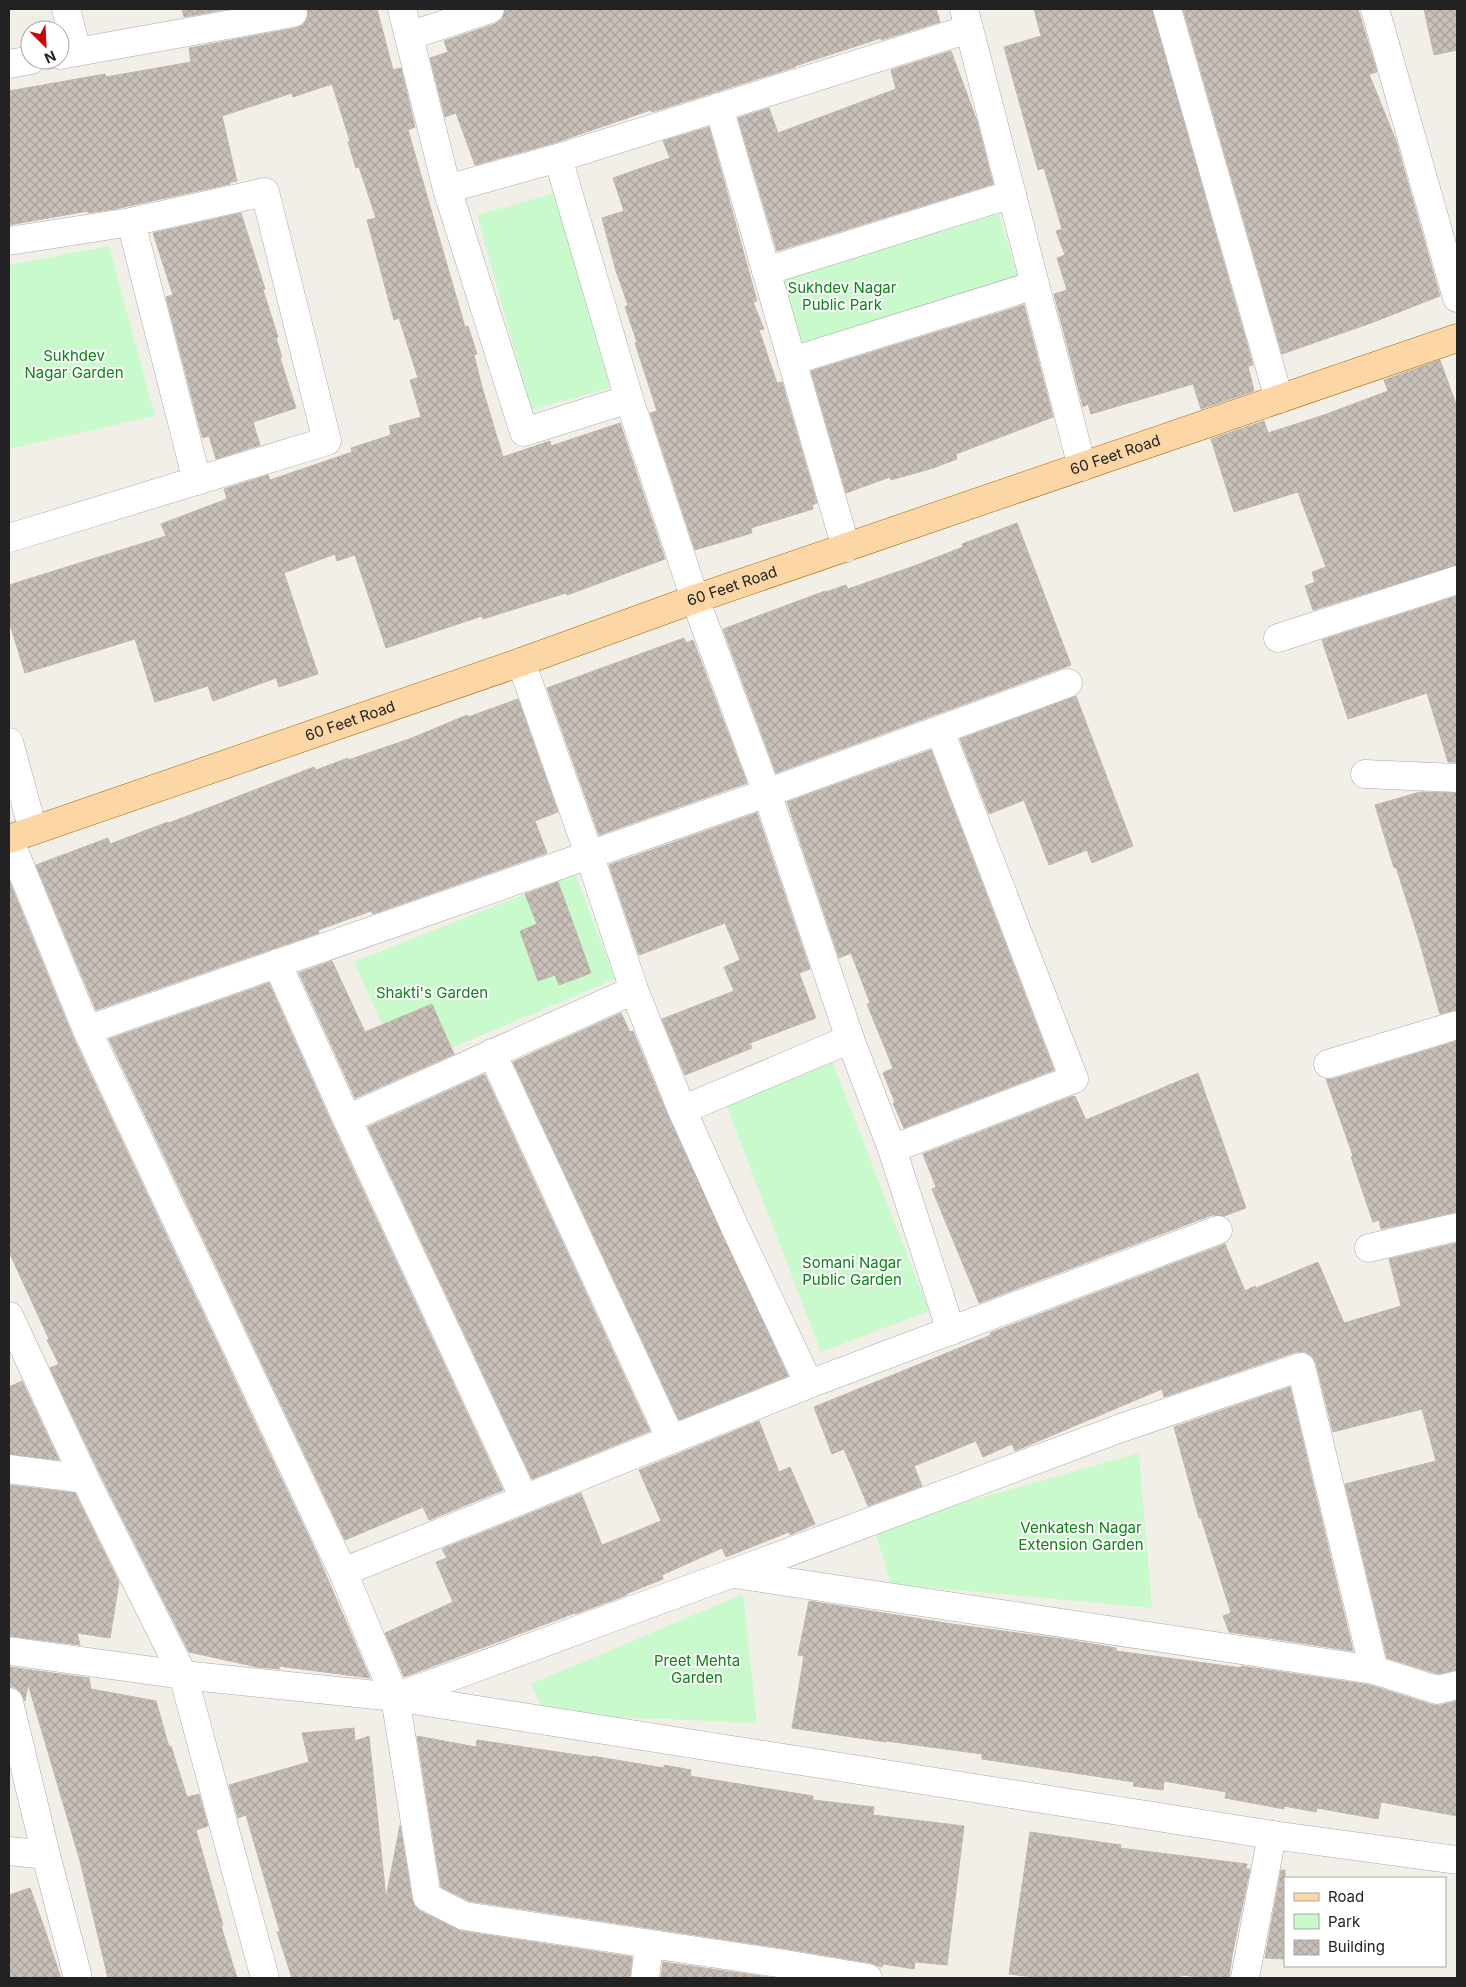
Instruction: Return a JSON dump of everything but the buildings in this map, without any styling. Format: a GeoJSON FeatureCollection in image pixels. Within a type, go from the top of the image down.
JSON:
{"type":"FeatureCollection","features":[{"type":"Feature","properties":{"kind":"main road","name":"60 Feet Road"},"geometry":{"type":"LineString","coordinates":[[17,836],[521,662],[695,599],[1457,338]]}},
{"type":"Feature","properties":{"kind":"street"},"geometry":{"type":"LineString","coordinates":[[402,9],[447,190],[524,432],[629,399]]}},
{"type":"Feature","properties":{"kind":"street"},"geometry":{"type":"LineString","coordinates":[[409,36],[490,9]]}},
{"type":"Feature","properties":{"kind":"street"},"geometry":{"type":"LineString","coordinates":[[1167,9],[1279,399]]}},
{"type":"Feature","properties":{"kind":"street"},"geometry":{"type":"LineString","coordinates":[[1375,9],[1457,298]]}},
{"type":"Feature","properties":{"kind":"street"},"geometry":{"type":"LineString","coordinates":[[70,53],[293,14]]}},
{"type":"Feature","properties":{"kind":"street"},"geometry":{"type":"LineString","coordinates":[[447,190],[558,158],[719,107],[967,19],[1082,467]]}},
{"type":"Feature","properties":{"kind":"street"},"geometry":{"type":"LineString","coordinates":[[719,107],[846,548]]}},
{"type":"Feature","properties":{"kind":"street"},"geometry":{"type":"LineString","coordinates":[[558,158],[629,399],[695,599],[767,793],[850,1039],[892,1149],[951,1331]]}},
{"type":"Feature","properties":{"kind":"street"},"geometry":{"type":"LineString","coordinates":[[9,241],[131,222],[265,192],[327,441],[9,538]]}},
{"type":"Feature","properties":{"kind":"street"},"geometry":{"type":"LineString","coordinates":[[766,271],[1012,194]]}},
{"type":"Feature","properties":{"kind":"street"},"geometry":{"type":"LineString","coordinates":[[131,222],[197,481]]}},
{"type":"Feature","properties":{"kind":"street"},"geometry":{"type":"LineString","coordinates":[[792,361],[1035,285]]}},
{"type":"Feature","properties":{"kind":"street"},"geometry":{"type":"LineString","coordinates":[[1278,638],[1457,580]]}},
{"type":"Feature","properties":{"kind":"street"},"geometry":{"type":"LineString","coordinates":[[521,662],[589,854],[634,990],[682,1110],[809,1384]]}},
{"type":"Feature","properties":{"kind":"street"},"geometry":{"type":"LineString","coordinates":[[87,1030],[767,793],[1068,683]]}},
{"type":"Feature","properties":{"kind":"street"},"geometry":{"type":"LineString","coordinates":[[892,1149],[1074,1079],[940,731]]}},
{"type":"Feature","properties":{"kind":"street"},"geometry":{"type":"LineString","coordinates":[[9,742],[17,836],[87,1030],[343,1572],[395,1698],[428,1897],[464,1916],[649,1945],[784,1971],[868,1978]]}},
{"type":"Feature","properties":{"kind":"street"},"geometry":{"type":"LineString","coordinates":[[1365,774],[1457,778]]}},
{"type":"Feature","properties":{"kind":"street"},"geometry":{"type":"LineString","coordinates":[[277,963],[347,1119],[524,1498]]}},
{"type":"Feature","properties":{"kind":"street"},"geometry":{"type":"LineString","coordinates":[[347,1119],[634,990]]}},
{"type":"Feature","properties":{"kind":"street"},"geometry":{"type":"LineString","coordinates":[[1328,1064],[1457,1025]]}},
{"type":"Feature","properties":{"kind":"street"},"geometry":{"type":"LineString","coordinates":[[682,1110],[850,1039]]}},
{"type":"Feature","properties":{"kind":"street"},"geometry":{"type":"LineString","coordinates":[[492,1053],[671,1439]]}},
{"type":"Feature","properties":{"kind":"street"},"geometry":{"type":"LineString","coordinates":[[1369,1248],[1457,1227]]}},
{"type":"Feature","properties":{"kind":"street"},"geometry":{"type":"LineString","coordinates":[[343,1572],[809,1384],[1218,1230]]}},
{"type":"Feature","properties":{"kind":"street"},"geometry":{"type":"LineString","coordinates":[[9,1316],[86,1479],[184,1675],[265,1978]]}},
{"type":"Feature","properties":{"kind":"street"},"geometry":{"type":"LineString","coordinates":[[395,1698],[1122,1428],[1301,1367],[1374,1670]]}},
{"type":"Feature","properties":{"kind":"street"},"geometry":{"type":"LineString","coordinates":[[9,1469],[86,1479]]}},
{"type":"Feature","properties":{"kind":"street"},"geometry":{"type":"LineString","coordinates":[[733,1574],[1374,1670],[1438,1690],[1457,1685]]}},
{"type":"Feature","properties":{"kind":"street"},"geometry":{"type":"LineString","coordinates":[[9,1651],[184,1675],[395,1698],[1272,1835],[1457,1860]]}},
{"type":"Feature","properties":{"kind":"street"},"geometry":{"type":"LineString","coordinates":[[9,1702],[78,1978]]}},
{"type":"Feature","properties":{"kind":"street"},"geometry":{"type":"LineString","coordinates":[[1244,1978],[1272,1835]]}},
{"type":"Feature","properties":{"kind":"street"},"geometry":{"type":"LineString","coordinates":[[9,1851],[46,1855]]}},
{"type":"Feature","properties":{"kind":"street"},"geometry":{"type":"LineString","coordinates":[[645,1978],[649,1945]]}},
{"type":"Feature","properties":{"kind":"green space"},"geometry":{"type":"Polygon","coordinates":[[[555,193],[610,388],[531,410],[477,215],[555,193]]]}},
{"type":"Feature","properties":{"kind":"green space","name":"Sukhdev Nagar Public Park"},"geometry":{"type":"Polygon","coordinates":[[[999,214],[1018,278],[802,344],[782,279],[999,214]]]}},
{"type":"Feature","properties":{"kind":"green space","name":"Sukhdev Nagar Garden"},"geometry":{"type":"Polygon","coordinates":[[[109,246],[155,416],[9,449],[9,265],[109,246]]]}},
{"type":"Feature","properties":{"kind":"green space","name":"Shakti's Garden"},"geometry":{"type":"Polygon","coordinates":[[[575,874],[615,979],[402,1069],[354,962],[575,874]]]}},
{"type":"Feature","properties":{"kind":"green space","name":"Somani Nagar Public Garden"},"geometry":{"type":"Polygon","coordinates":[[[830,1056],[929,1311],[821,1352],[723,1097],[830,1056]]]}},
{"type":"Feature","properties":{"kind":"green space","name":"Venkatesh Nagar Extension Garden"},"geometry":{"type":"Polygon","coordinates":[[[1139,1453],[1152,1608],[891,1584],[874,1528],[1139,1453]]]}},
{"type":"Feature","properties":{"kind":"green space","name":"Preet Mehta Garden"},"geometry":{"type":"Polygon","coordinates":[[[743,1594],[757,1723],[545,1714],[531,1684],[743,1594]]]}}]}
